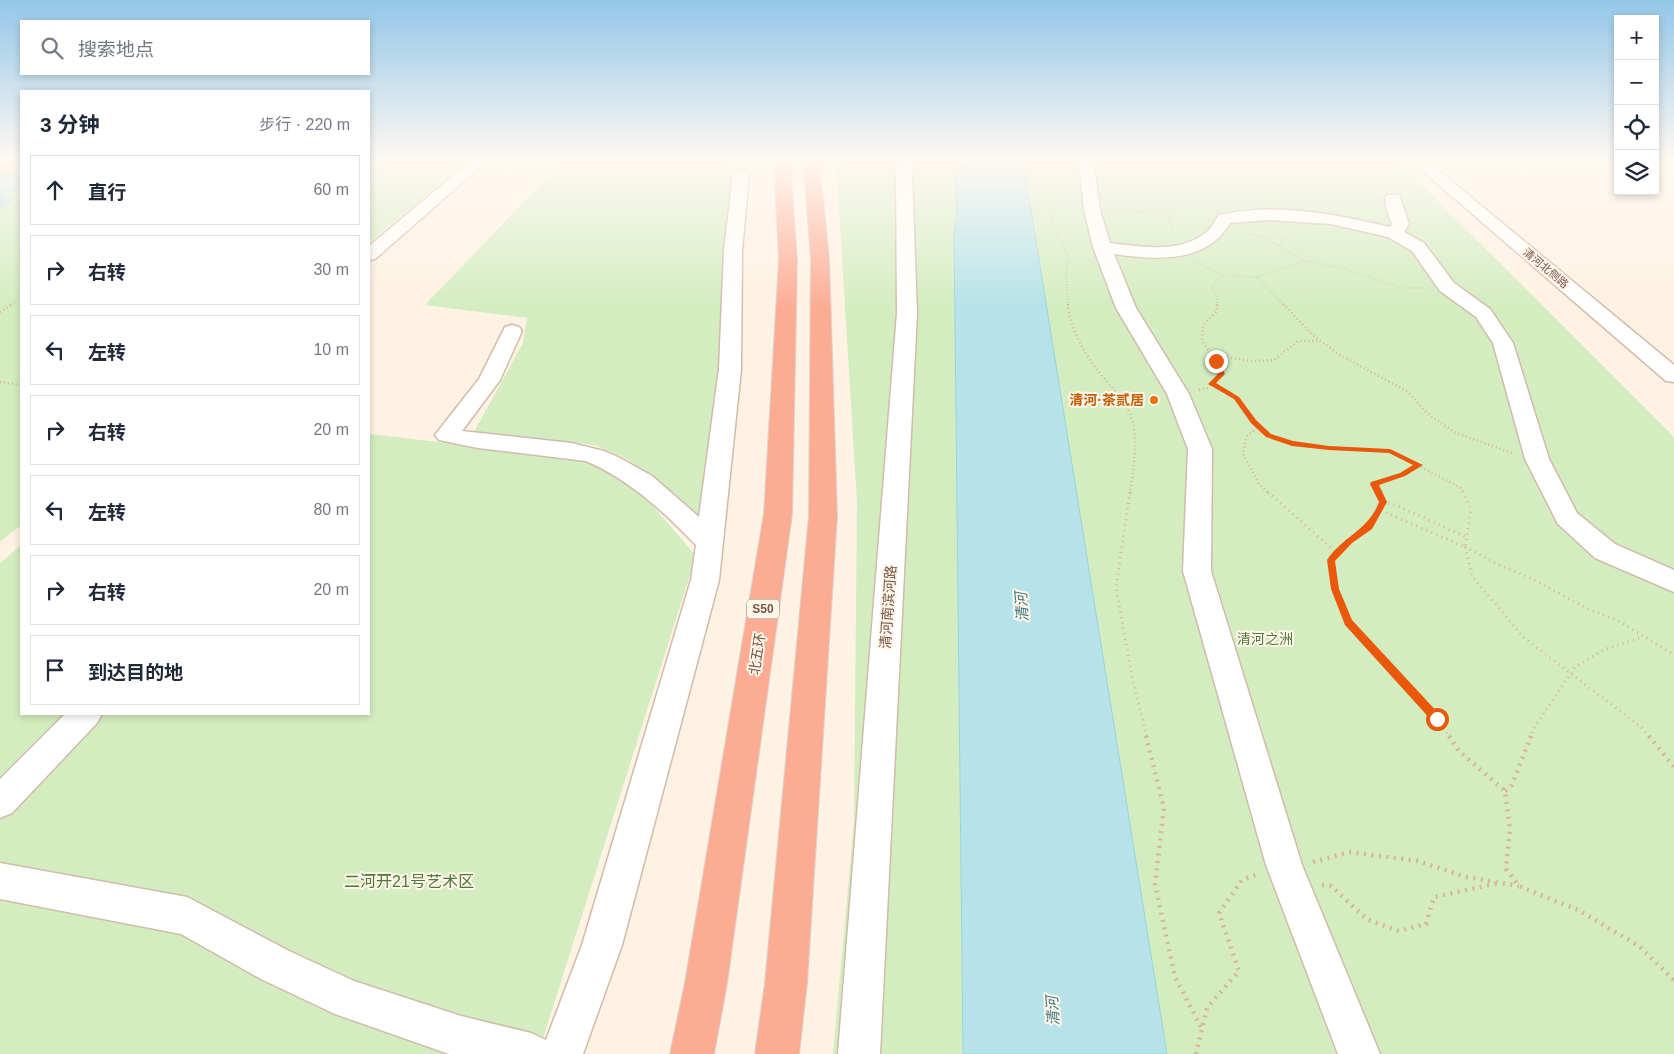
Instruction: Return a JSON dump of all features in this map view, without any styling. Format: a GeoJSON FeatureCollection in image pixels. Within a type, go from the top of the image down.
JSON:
{"type":"FeatureCollection","features":[{"type":"Feature","properties":{"kind":"highway","name":"北五环"},"geometry":{"type":"LineString","coordinates":[[692,1054],[706,983],[778,514],[788,260],[785,209]]}},
{"type":"Feature","properties":{"kind":"highway"},"geometry":{"type":"LineString","coordinates":[[777,1054],[787,973],[823,516],[820,258],[816,209]]}},
{"type":"Feature","properties":{"kind":"highway"},"geometry":{"type":"LineString","coordinates":[[688,1054],[706,983]]}},
{"type":"Feature","properties":{"kind":"street"},"geometry":{"type":"LineString","coordinates":[[370,253],[422,209]]}},
{"type":"Feature","properties":{"kind":"street"},"geometry":{"type":"LineString","coordinates":[[562,1054],[602,945],[705,580],[730,369],[733,250],[737,209]]}},
{"type":"Feature","properties":{"kind":"street","name":"清河南滨河路"},"geometry":{"type":"LineString","coordinates":[[859,1054],[907,313],[906,209]]}},
{"type":"Feature","properties":{"kind":"street"},"geometry":{"type":"LineString","coordinates":[[1092,209],[1102,247],[1126,308],[1178,394],[1200,449],[1197,571],[1281,855],[1359,1054]]}},
{"type":"Feature","properties":{"kind":"street"},"geometry":{"type":"LineString","coordinates":[[1394,233],[1401,224],[1395,209]]}},
{"type":"Feature","properties":{"kind":"street","name":"清河北侧路"},"geometry":{"type":"LineString","coordinates":[[1476,209],[1674,376]]}},
{"type":"Feature","properties":{"kind":"street"},"geometry":{"type":"LineString","coordinates":[[1102,247],[1163,251],[1188,249],[1204,242],[1217,230],[1225,219],[1254,214],[1290,214],[1343,220],[1394,233],[1418,248],[1447,287],[1483,313],[1503,343],[1537,458],[1566,518],[1605,551],[1674,582]]}},
{"type":"Feature","properties":{"kind":"street"},"geometry":{"type":"LineString","coordinates":[[512,331],[489,380],[447,435],[478,441],[576,451],[596,456],[630,473],[667,500],[710,544]]}},
{"type":"Feature","properties":{"kind":"street"},"geometry":{"type":"LineString","coordinates":[[0,802],[85,715]]}},
{"type":"Feature","properties":{"kind":"street"},"geometry":{"type":"LineString","coordinates":[[0,881],[187,916],[275,965],[349,1000],[461,1037],[531,1054]]}},
{"type":"Feature","properties":{"kind":"path"},"geometry":{"type":"LineString","coordinates":[[1050,209],[1050,219],[1055,236],[1068,255],[1066,275],[1068,309],[1079,341],[1094,366],[1125,404],[1134,427],[1134,466],[1116,588],[1133,682],[1164,808],[1155,884],[1175,977],[1202,1029]]}},
{"type":"Feature","properties":{"kind":"path"},"geometry":{"type":"LineString","coordinates":[[1217,230],[1265,238],[1305,261],[1345,269],[1402,288],[1447,287]]}},
{"type":"Feature","properties":{"kind":"path"},"geometry":{"type":"LineString","coordinates":[[1178,394],[1207,388],[1222,374],[1216,361],[1202,341],[1204,325],[1217,311],[1217,298],[1211,287],[1219,278],[1225,276]]}},
{"type":"Feature","properties":{"kind":"path"},"geometry":{"type":"LineString","coordinates":[[1257,278],[1321,341],[1340,356],[1408,392],[1427,413],[1454,432],[1502,450],[1537,458]]}},
{"type":"Feature","properties":{"kind":"path"},"geometry":{"type":"LineString","coordinates":[[0,312],[20,300]]}},
{"type":"Feature","properties":{"kind":"path"},"geometry":{"type":"LineString","coordinates":[[1216,361],[1226,357],[1274,360],[1298,341],[1321,341]]}},
{"type":"Feature","properties":{"kind":"path"},"geometry":{"type":"LineString","coordinates":[[0,382],[20,385]]}},
{"type":"Feature","properties":{"kind":"path"},"geometry":{"type":"LineString","coordinates":[[1212,384],[1237,398],[1253,422],[1268,435],[1292,443],[1329,448],[1390,451],[1461,488],[1472,510],[1465,547],[1472,576],[1523,637],[1641,727],[1674,767]]}},
{"type":"Feature","properties":{"kind":"path"},"geometry":{"type":"LineString","coordinates":[[1257,428],[1246,437],[1243,454],[1259,484],[1337,553]]}},
{"type":"Feature","properties":{"kind":"path"},"geometry":{"type":"LineString","coordinates":[[1419,465],[1403,474],[1374,484],[1383,502],[1380,510],[1370,527],[1349,541],[1331,560],[1335,589],[1348,622],[1437,719],[1459,751],[1505,791],[1510,829],[1506,869],[1519,886],[1578,910],[1639,946],[1674,980]]}},
{"type":"Feature","properties":{"kind":"path"},"geometry":{"type":"LineString","coordinates":[[1383,502],[1396,505],[1466,537]]}},
{"type":"Feature","properties":{"kind":"path"},"geometry":{"type":"LineString","coordinates":[[1380,510],[1465,547],[1503,567],[1530,577],[1584,607],[1621,622],[1674,655]]}},
{"type":"Feature","properties":{"kind":"path"},"geometry":{"type":"LineString","coordinates":[[1505,791],[1512,785],[1534,728],[1575,667],[1606,649],[1643,636]]}},
{"type":"Feature","properties":{"kind":"path"},"geometry":{"type":"LineString","coordinates":[[1290,879],[1331,886],[1368,920],[1398,931],[1426,924],[1434,897],[1500,883]]}},
{"type":"Feature","properties":{"kind":"green space"},"geometry":{"type":"Polygon","coordinates":[[[0,209],[20,209],[20,526],[0,542],[0,209]]]}},
{"type":"Feature","properties":{"kind":"green space"},"geometry":{"type":"Polygon","coordinates":[[[370,209],[409,209],[370,241],[370,209]]]}},
{"type":"Feature","properties":{"kind":"green space"},"geometry":{"type":"Polygon","coordinates":[[[517,209],[732,209],[722,372],[700,519],[627,459],[594,445],[474,432],[523,343],[527,318],[425,305],[517,209]]]}},
{"type":"Feature","properties":{"kind":"green space","name":"清河之洲"},"geometry":{"type":"Polygon","coordinates":[[[839,209],[1446,209],[1674,437],[1674,1054],[833,1054],[854,822],[857,501],[839,209]]]}},
{"type":"Feature","properties":{"kind":"green space","name":"二河开21号艺术区"},"geometry":{"type":"Polygon","coordinates":[[[370,434],[586,459],[634,484],[696,556],[538,1054],[0,1054],[0,563],[20,546],[20,715],[370,715],[370,434]]]}},
{"type":"Feature","properties":{"kind":"water","name":"清河"},"geometry":{"type":"Polygon","coordinates":[[[957,209],[1031,209],[1167,1054],[963,1054],[954,232],[957,209]]]}},
{"type":"Feature","properties":{"kind":"place","name":"清河·茶贰居"},"geometry":{"type":"Point","coordinates":[1154,400]}},
{"type":"Feature","properties":{"kind":"route"},"geometry":{"type":"LineString","coordinates":[[1216,361],[1222,374],[1212,384],[1237,398],[1253,422],[1268,435],[1292,443],[1329,448],[1390,451],[1419,465],[1403,474],[1374,484],[1383,502],[1380,510],[1370,527],[1349,541],[1331,560],[1335,589],[1348,622],[1437,719]]}}]}
